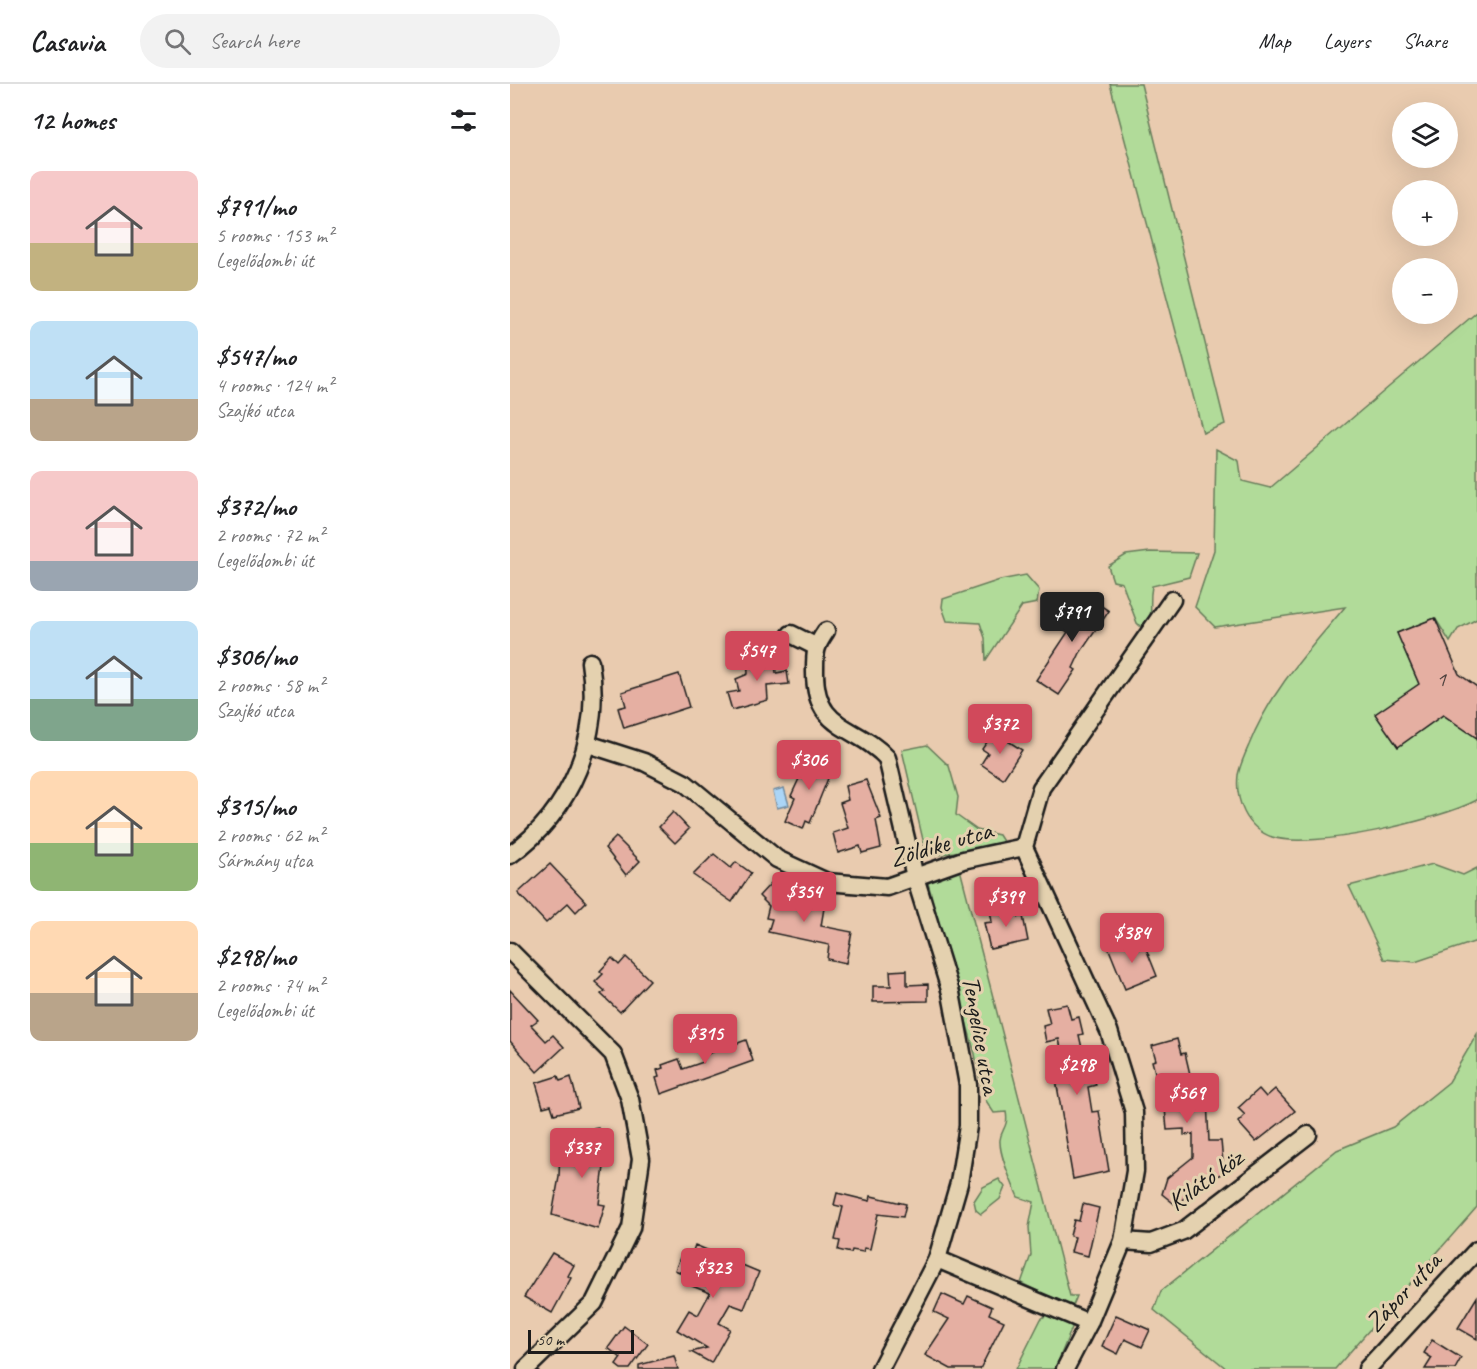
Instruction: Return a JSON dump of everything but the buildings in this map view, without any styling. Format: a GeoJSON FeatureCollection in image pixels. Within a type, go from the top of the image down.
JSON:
{"type":"FeatureCollection","features":[{"type":"Feature","properties":{"kind":"street"},"geometry":{"type":"LineString","coordinates":[[1065,1369],[1089,1323],[1123,1241],[1135,1171],[1134,1112],[1109,1031],[1024,847],[1041,788],[1172,600]]}},
{"type":"Feature","properties":{"kind":"street"},"geometry":{"type":"LineString","coordinates":[[791,634],[815,646],[826,631]]}},
{"type":"Feature","properties":{"kind":"street","name":"Tengelice utca"},"geometry":{"type":"LineString","coordinates":[[815,646],[815,676],[822,710],[847,732],[874,745],[887,758],[915,876],[951,993],[968,1085],[968,1126],[959,1183],[937,1258],[880,1369]]}},
{"type":"Feature","properties":{"kind":"street"},"geometry":{"type":"LineString","coordinates":[[510,855],[525,844],[567,796],[588,744],[590,662]]}},
{"type":"Feature","properties":{"kind":"street","name":"Zöldike utca"},"geometry":{"type":"LineString","coordinates":[[588,744],[644,762],[685,783],[777,859],[827,882],[887,887],[963,860],[1024,847]]}},
{"type":"Feature","properties":{"kind":"street"},"geometry":{"type":"LineString","coordinates":[[510,951],[613,1054],[630,1099],[641,1159],[631,1228],[594,1303],[526,1369]]}},
{"type":"Feature","properties":{"kind":"street","name":"Kilátó köz"},"geometry":{"type":"LineString","coordinates":[[1123,1241],[1151,1243],[1183,1231],[1308,1135]]}},
{"type":"Feature","properties":{"kind":"street","name":"Zápor utca"},"geometry":{"type":"LineString","coordinates":[[1367,1369],[1477,1250]]}},
{"type":"Feature","properties":{"kind":"street"},"geometry":{"type":"LineString","coordinates":[[937,1258],[1089,1323]]}},
{"type":"Feature","properties":{"kind":"green space"},"geometry":{"type":"Polygon","coordinates":[[[1110,84],[1141,84],[1225,424],[1203,433],[1110,84]]]}},
{"type":"Feature","properties":{"kind":"green space"},"geometry":{"type":"Polygon","coordinates":[[[1477,312],[1477,619],[1458,629],[1450,642],[1435,618],[1397,633],[1419,684],[1376,715],[1398,747],[1443,715],[1477,738],[1477,800],[1435,816],[1376,831],[1316,840],[1272,837],[1255,827],[1244,812],[1238,794],[1240,767],[1258,725],[1279,689],[1304,655],[1345,607],[1215,627],[1195,607],[1214,550],[1216,449],[1239,461],[1242,481],[1270,488],[1477,312]]]}},
{"type":"Feature","properties":{"kind":"green space"},"geometry":{"type":"Polygon","coordinates":[[[1150,552],[1197,553],[1189,577],[1152,586],[1151,613],[1145,631],[1137,623],[1122,583],[1113,581],[1108,566],[1126,555],[1150,552]]]}},
{"type":"Feature","properties":{"kind":"green space"},"geometry":{"type":"Polygon","coordinates":[[[1026,575],[1039,590],[1037,603],[1022,606],[986,660],[985,638],[980,623],[947,621],[942,607],[943,599],[1000,580],[1026,575]]]}},
{"type":"Feature","properties":{"kind":"green space"},"geometry":{"type":"Polygon","coordinates":[[[927,745],[949,766],[958,797],[956,815],[977,830],[999,835],[1004,843],[927,857],[902,750],[927,745]]]}},
{"type":"Feature","properties":{"kind":"green space"},"geometry":{"type":"Polygon","coordinates":[[[1433,864],[1463,875],[1477,868],[1477,941],[1415,962],[1384,959],[1349,886],[1433,864]]]}},
{"type":"Feature","properties":{"kind":"green space"},"geometry":{"type":"Polygon","coordinates":[[[960,869],[1070,1296],[1077,1296],[1072,1308],[1021,1283],[1031,1255],[1029,1227],[1034,1202],[1018,1197],[1009,1177],[1000,1146],[1006,1125],[1006,1112],[994,1113],[983,1096],[975,1054],[926,876],[960,869]]]}},
{"type":"Feature","properties":{"kind":"green space"},"geometry":{"type":"Polygon","coordinates":[[[1477,1034],[1477,1207],[1335,1369],[1227,1369],[1154,1310],[1161,1291],[1337,1150],[1393,1127],[1449,1082],[1477,1034]]]}},
{"type":"Feature","properties":{"kind":"green space"},"geometry":{"type":"Polygon","coordinates":[[[999,1179],[1005,1187],[1000,1199],[981,1214],[976,1210],[974,1201],[983,1187],[999,1179]]]}},
{"type":"Feature","properties":{"kind":"green space"},"geometry":{"type":"Polygon","coordinates":[[[1051,1312],[1073,1325],[1055,1369],[1016,1369],[1041,1319],[1051,1312]]]}},
{"type":"Feature","properties":{"kind":"water"},"geometry":{"type":"Polygon","coordinates":[[[784,788],[789,805],[777,808],[773,791],[784,788]]]}}]}
